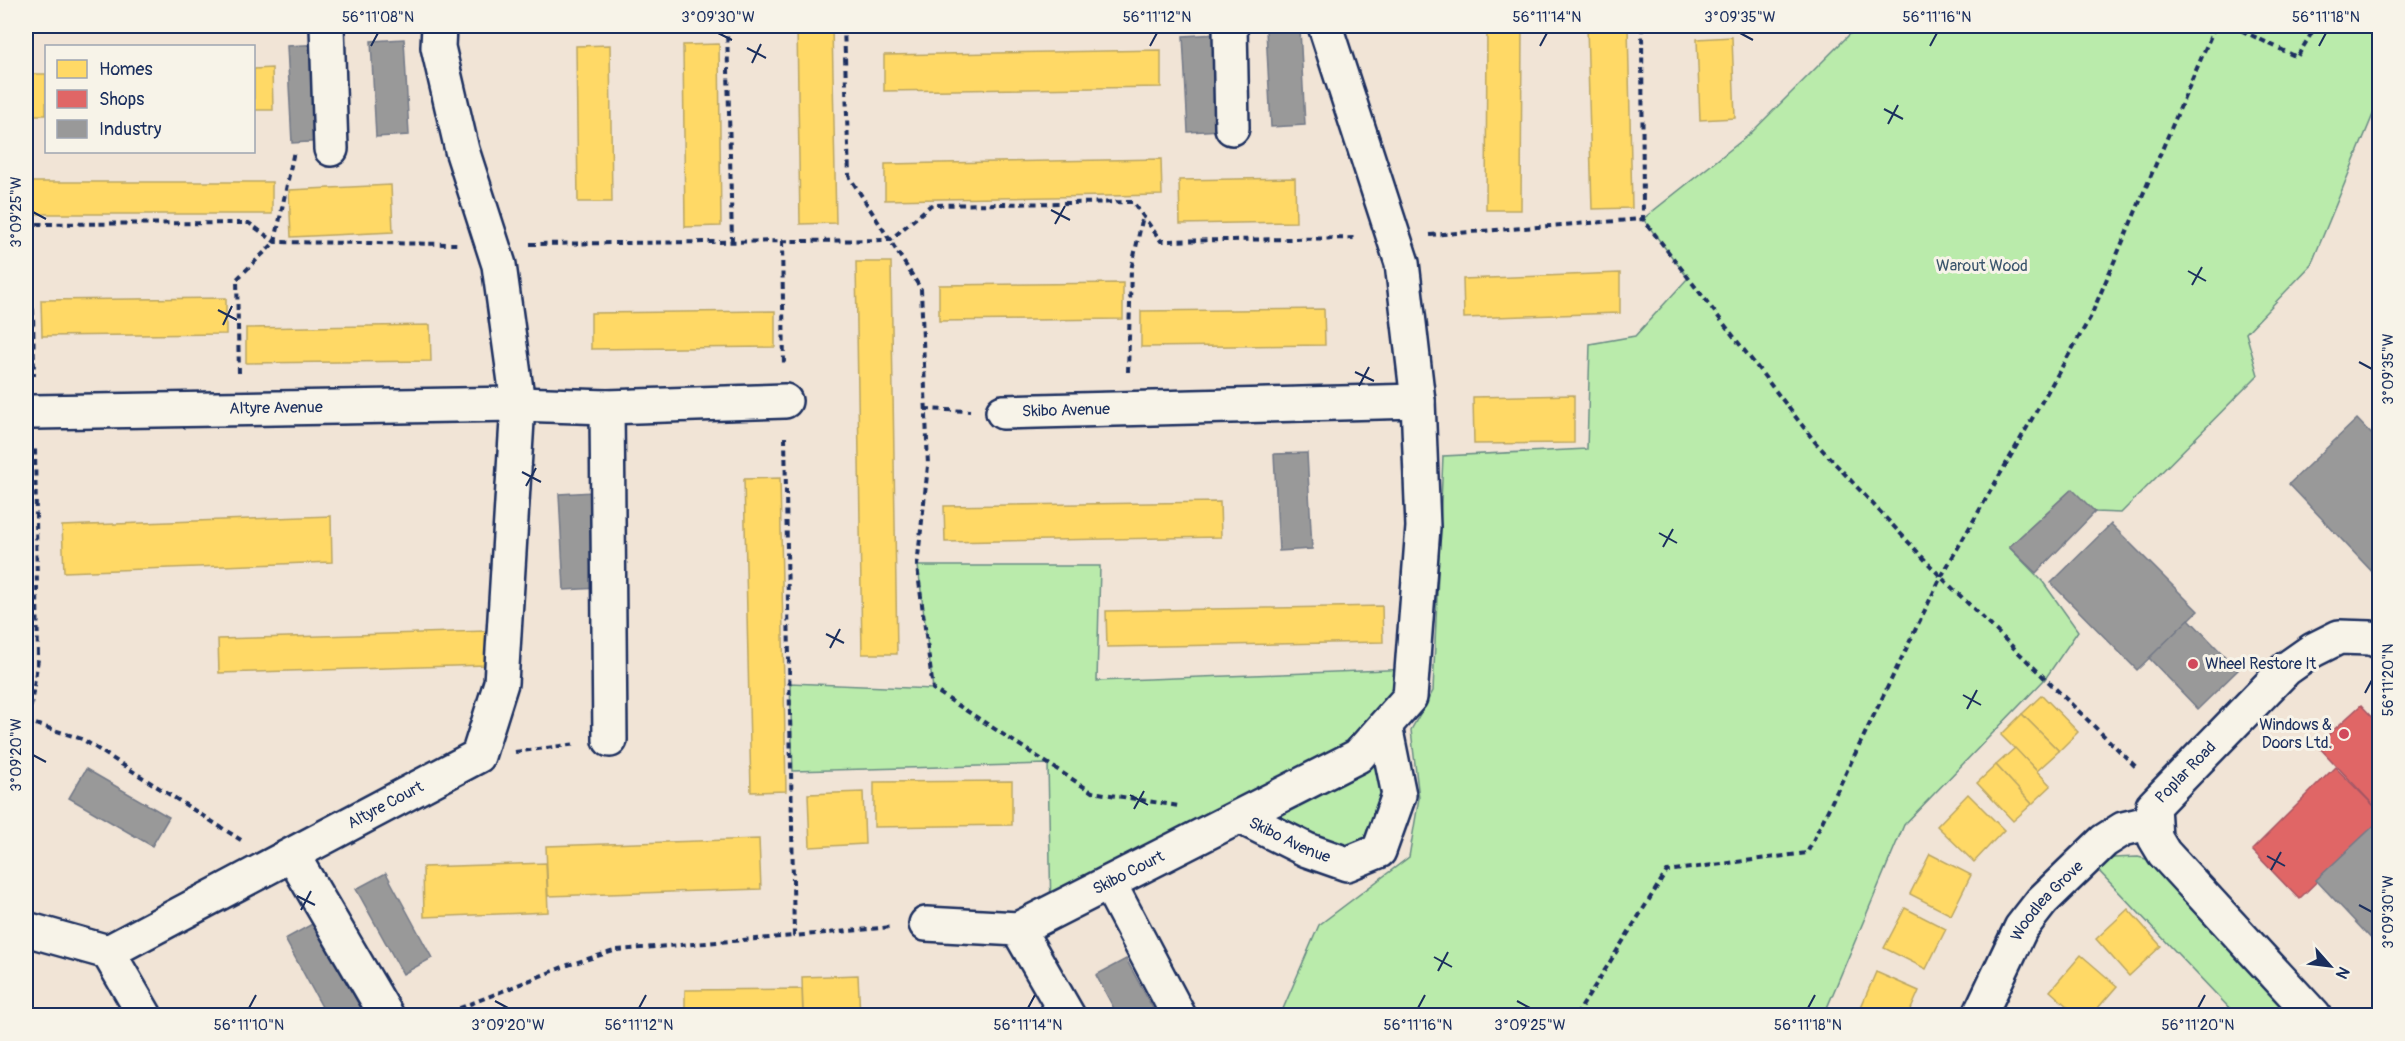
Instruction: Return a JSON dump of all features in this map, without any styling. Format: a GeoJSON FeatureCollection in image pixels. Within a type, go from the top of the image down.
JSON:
{"type":"FeatureCollection","features":[{"type":"Feature","properties":{"kind":"street"},"geometry":{"type":"LineString","coordinates":[[327,26],[331,149]]}},
{"type":"Feature","properties":{"kind":"street"},"geometry":{"type":"LineString","coordinates":[[439,26],[438,47],[462,150],[499,265],[518,404],[501,683],[478,756]]}},
{"type":"Feature","properties":{"kind":"street"},"geometry":{"type":"LineString","coordinates":[[1230,26],[1232,128]]}},
{"type":"Feature","properties":{"kind":"street","name":"Skibo Avenue"},"geometry":{"type":"LineString","coordinates":[[1242,817],[1358,756],[1410,697],[1423,527],[1418,401],[1402,264],[1325,26]]}},
{"type":"Feature","properties":{"kind":"street","name":"Altyre Avenue"},"geometry":{"type":"LineString","coordinates":[[34,412],[518,404],[607,407],[785,401]]}},
{"type":"Feature","properties":{"kind":"street","name":"Skibo Avenue"},"geometry":{"type":"LineString","coordinates":[[1003,412],[1418,401]]}},
{"type":"Feature","properties":{"kind":"street"},"geometry":{"type":"LineString","coordinates":[[607,407],[610,740]]}},
{"type":"Feature","properties":{"kind":"street","name":"Poplar Road"},"geometry":{"type":"LineString","coordinates":[[2314,1016],[2164,853],[2155,838],[2158,808],[2286,669],[2313,650],[2339,637],[2371,638],[2379,642]]}},
{"type":"Feature","properties":{"kind":"street","name":"Skibo Avenue"},"geometry":{"type":"LineString","coordinates":[[1242,817],[1307,850],[1347,864],[1379,851],[1399,795],[1385,726]]}},
{"type":"Feature","properties":{"kind":"street","name":"Altyre Court"},"geometry":{"type":"LineString","coordinates":[[108,952],[286,860],[478,756]]}},
{"type":"Feature","properties":{"kind":"street","name":"Woodlea Grove"},"geometry":{"type":"LineString","coordinates":[[1979,1016],[2021,928],[2042,901],[2104,841],[2158,808]]}},
{"type":"Feature","properties":{"kind":"street","name":"Skibo Court"},"geometry":{"type":"LineString","coordinates":[[926,924],[1018,929],[1242,817]]}},
{"type":"Feature","properties":{"kind":"street"},"geometry":{"type":"LineString","coordinates":[[286,860],[387,1016]]}},
{"type":"Feature","properties":{"kind":"street"},"geometry":{"type":"LineString","coordinates":[[1109,883],[1179,1016]]}},
{"type":"Feature","properties":{"kind":"street"},"geometry":{"type":"LineString","coordinates":[[26,929],[108,952],[145,1016]]}},
{"type":"Feature","properties":{"kind":"street"},"geometry":{"type":"LineString","coordinates":[[1018,929],[1068,1016]]}},
{"type":"Feature","properties":{"kind":"path"},"geometry":{"type":"LineString","coordinates":[[726,26],[732,241]]}},
{"type":"Feature","properties":{"kind":"path"},"geometry":{"type":"LineString","coordinates":[[844,26],[849,176],[921,289],[928,466],[918,566],[933,689],[1092,792],[1184,807]]}},
{"type":"Feature","properties":{"kind":"path"},"geometry":{"type":"LineString","coordinates":[[1642,26],[1643,219],[1815,442],[2158,808]]}},
{"type":"Feature","properties":{"kind":"path"},"geometry":{"type":"LineString","coordinates":[[1576,1016],[1667,871],[1807,853],[1941,577],[2090,318],[2215,26]]}},
{"type":"Feature","properties":{"kind":"path"},"geometry":{"type":"LineString","coordinates":[[2232,26],[2296,57],[2316,26]]}},
{"type":"Feature","properties":{"kind":"path"},"geometry":{"type":"LineString","coordinates":[[239,409],[237,279],[275,242],[293,151],[331,149]]}},
{"type":"Feature","properties":{"kind":"path"},"geometry":{"type":"LineString","coordinates":[[26,224],[249,224],[275,242],[492,244],[890,240],[931,205],[1134,202],[1161,241],[1393,238],[1643,219]]}},
{"type":"Feature","properties":{"kind":"path"},"geometry":{"type":"LineString","coordinates":[[1127,409],[1131,270],[1143,216]]}},
{"type":"Feature","properties":{"kind":"path"},"geometry":{"type":"LineString","coordinates":[[782,241],[794,936]]}},
{"type":"Feature","properties":{"kind":"path"},"geometry":{"type":"LineString","coordinates":[[26,301],[33,310],[38,659],[26,738]]}},
{"type":"Feature","properties":{"kind":"path"},"geometry":{"type":"LineString","coordinates":[[925,408],[1003,412]]}},
{"type":"Feature","properties":{"kind":"path"},"geometry":{"type":"LineString","coordinates":[[27,721],[82,739],[286,860]]}},
{"type":"Feature","properties":{"kind":"path"},"geometry":{"type":"LineString","coordinates":[[478,756],[610,740]]}},
{"type":"Feature","properties":{"kind":"path"},"geometry":{"type":"LineString","coordinates":[[440,1016],[568,964],[617,950],[926,924]]}},
{"type":"Feature","properties":{"kind":"green space","name":"Warout Wood"},"geometry":{"type":"Polygon","coordinates":[[[1858,26],[2379,26],[2379,100],[2311,265],[2246,333],[2258,375],[2121,513],[2095,512],[2071,490],[2009,547],[2043,582],[2078,631],[2045,679],[1904,825],[1824,1015],[1280,1016],[1319,925],[1409,857],[1419,798],[1411,730],[1433,691],[1443,456],[1587,449],[1590,344],[1635,336],[1688,278],[1643,219],[1750,134],[1858,26]]]}},
{"type":"Feature","properties":{"kind":"green space"},"geometry":{"type":"Polygon","coordinates":[[[918,566],[1100,566],[1097,681],[1412,669],[1385,726],[1399,795],[1347,864],[1241,817],[1051,912],[1048,764],[793,771],[790,683],[933,689],[918,566]]]}},
{"type":"Feature","properties":{"kind":"green space"},"geometry":{"type":"Polygon","coordinates":[[[2138,857],[2162,863],[2314,1015],[2236,1015],[2097,869],[2113,858],[2138,857]]]}},
{"type":"Feature","properties":{"kind":"building: Homes"},"geometry":{"type":"Polygon","coordinates":[[[797,26],[832,26],[836,223],[800,224],[797,26]]]}},
{"type":"Feature","properties":{"kind":"building: Homes"},"geometry":{"type":"Polygon","coordinates":[[[1487,26],[1522,26],[1521,210],[1486,210],[1487,26]]]}},
{"type":"Feature","properties":{"kind":"building: Homes"},"geometry":{"type":"Polygon","coordinates":[[[1587,26],[1628,26],[1632,208],[1592,209],[1587,26]]]}},
{"type":"Feature","properties":{"kind":"building: Homes"},"geometry":{"type":"Polygon","coordinates":[[[1732,37],[1735,118],[1700,120],[1697,39],[1732,37]]]}},
{"type":"Feature","properties":{"kind":"building: Homes"},"geometry":{"type":"Polygon","coordinates":[[[719,44],[721,226],[685,227],[683,45],[719,44]]]}},
{"type":"Feature","properties":{"kind":"building: Homes"},"geometry":{"type":"Polygon","coordinates":[[[610,45],[612,202],[578,202],[576,46],[610,45]]]}},
{"type":"Feature","properties":{"kind":"building: Homes"},"geometry":{"type":"Polygon","coordinates":[[[1161,50],[1161,87],[884,91],[884,55],[1161,50]]]}},
{"type":"Feature","properties":{"kind":"building: Homes"},"geometry":{"type":"Polygon","coordinates":[[[272,68],[273,110],[255,110],[255,69],[272,68]]]}},
{"type":"Feature","properties":{"kind":"building: Homes"},"geometry":{"type":"Polygon","coordinates":[[[26,74],[45,74],[45,115],[26,115],[26,74]]]}},
{"type":"Feature","properties":{"kind":"building: Homes"},"geometry":{"type":"Polygon","coordinates":[[[1161,159],[1162,195],[885,200],[885,164],[1161,159]]]}},
{"type":"Feature","properties":{"kind":"building: Homes"},"geometry":{"type":"Polygon","coordinates":[[[1295,178],[1296,222],[1180,224],[1179,180],[1295,178]]]}},
{"type":"Feature","properties":{"kind":"building: Homes"},"geometry":{"type":"Polygon","coordinates":[[[26,182],[272,182],[272,214],[26,214],[26,182]]]}},
{"type":"Feature","properties":{"kind":"building: Homes"},"geometry":{"type":"Polygon","coordinates":[[[391,185],[393,232],[291,237],[289,190],[391,185]]]}},
{"type":"Feature","properties":{"kind":"building: Homes"},"geometry":{"type":"Polygon","coordinates":[[[856,262],[891,262],[897,654],[862,654],[856,262]]]}},
{"type":"Feature","properties":{"kind":"building: Homes"},"geometry":{"type":"Polygon","coordinates":[[[1620,273],[1620,313],[1464,318],[1463,279],[1620,273]]]}},
{"type":"Feature","properties":{"kind":"building: Homes"},"geometry":{"type":"Polygon","coordinates":[[[1123,283],[1123,319],[939,321],[939,285],[1123,283]]]}},
{"type":"Feature","properties":{"kind":"building: Homes"},"geometry":{"type":"Polygon","coordinates":[[[226,298],[226,334],[42,336],[41,300],[226,298]]]}},
{"type":"Feature","properties":{"kind":"building: Homes"},"geometry":{"type":"Polygon","coordinates":[[[1324,309],[1325,345],[1141,347],[1141,311],[1324,309]]]}},
{"type":"Feature","properties":{"kind":"building: Homes"},"geometry":{"type":"Polygon","coordinates":[[[775,311],[775,347],[591,349],[591,313],[775,311]]]}},
{"type":"Feature","properties":{"kind":"building: Homes"},"geometry":{"type":"Polygon","coordinates":[[[430,325],[431,361],[246,363],[246,328],[430,325]]]}},
{"type":"Feature","properties":{"kind":"building: Homes"},"geometry":{"type":"Polygon","coordinates":[[[1574,395],[1574,443],[1474,444],[1473,397],[1574,395]]]}},
{"type":"Feature","properties":{"kind":"building: Homes"},"geometry":{"type":"Polygon","coordinates":[[[780,478],[786,791],[751,792],[744,479],[780,478]]]}},
{"type":"Feature","properties":{"kind":"building: Homes"},"geometry":{"type":"Polygon","coordinates":[[[1220,502],[1221,537],[945,542],[944,506],[1220,502]]]}},
{"type":"Feature","properties":{"kind":"building: Homes"},"geometry":{"type":"Polygon","coordinates":[[[331,516],[332,562],[64,572],[62,526],[331,516]]]}},
{"type":"Feature","properties":{"kind":"building: Homes"},"geometry":{"type":"Polygon","coordinates":[[[1382,606],[1383,642],[1107,647],[1106,611],[1382,606]]]}},
{"type":"Feature","properties":{"kind":"building: Homes"},"geometry":{"type":"Polygon","coordinates":[[[486,631],[486,665],[219,673],[218,639],[486,631]]]}},
{"type":"Feature","properties":{"kind":"building: Homes"},"geometry":{"type":"Polygon","coordinates":[[[2042,695],[2078,732],[2059,751],[2022,714],[2042,695]]]}},
{"type":"Feature","properties":{"kind":"building: Homes"},"geometry":{"type":"Polygon","coordinates":[[[2022,714],[2059,751],[2037,771],[2001,735],[2022,714]]]}},
{"type":"Feature","properties":{"kind":"building: Homes"},"geometry":{"type":"Polygon","coordinates":[[[2015,748],[2051,786],[2032,804],[1996,765],[2015,748]]]}},
{"type":"Feature","properties":{"kind":"building: Homes"},"geometry":{"type":"Polygon","coordinates":[[[1996,765],[2032,804],[2013,821],[1977,783],[1996,765]]]}},
{"type":"Feature","properties":{"kind":"building: Homes"},"geometry":{"type":"Polygon","coordinates":[[[1012,781],[1012,825],[874,827],[874,782],[1012,781]]]}},
{"type":"Feature","properties":{"kind":"building: Homes"},"geometry":{"type":"Polygon","coordinates":[[[863,792],[865,844],[810,847],[808,794],[863,792]]]}},
{"type":"Feature","properties":{"kind":"building: Homes"},"geometry":{"type":"Polygon","coordinates":[[[1968,794],[2004,830],[1974,862],[1937,826],[1968,794]]]}},
{"type":"Feature","properties":{"kind":"building: Homes"},"geometry":{"type":"Polygon","coordinates":[[[759,839],[761,889],[548,896],[546,846],[759,839]]]}},
{"type":"Feature","properties":{"kind":"building: Homes"},"geometry":{"type":"Polygon","coordinates":[[[1930,854],[1971,875],[1951,915],[1910,894],[1930,854]]]}},
{"type":"Feature","properties":{"kind":"building: Homes"},"geometry":{"type":"Polygon","coordinates":[[[546,863],[548,912],[424,917],[423,867],[546,863]]]}},
{"type":"Feature","properties":{"kind":"building: Homes"},"geometry":{"type":"Polygon","coordinates":[[[1905,908],[1946,929],[1926,969],[1884,948],[1905,908]]]}},
{"type":"Feature","properties":{"kind":"building: Homes"},"geometry":{"type":"Polygon","coordinates":[[[2128,909],[2161,946],[2129,976],[2096,939],[2128,909]]]}},
{"type":"Feature","properties":{"kind":"building: Homes"},"geometry":{"type":"Polygon","coordinates":[[[2081,955],[2117,986],[2091,1016],[2078,1016],[2050,991],[2081,955]]]}},
{"type":"Feature","properties":{"kind":"building: Homes"},"geometry":{"type":"Polygon","coordinates":[[[1876,972],[1919,991],[1908,1016],[1858,1014],[1876,972]]]}},
{"type":"Feature","properties":{"kind":"building: Homes"},"geometry":{"type":"Polygon","coordinates":[[[858,975],[860,1016],[803,1016],[802,977],[858,975]]]}},
{"type":"Feature","properties":{"kind":"building: Homes"},"geometry":{"type":"Polygon","coordinates":[[[802,989],[803,1016],[685,1016],[685,990],[802,989]]]}},
{"type":"Feature","properties":{"kind":"building: Homes"},"geometry":{"type":"Polygon","coordinates":[[[916,1009],[948,1009],[948,1016],[916,1016],[916,1009]]]}},
{"type":"Feature","properties":{"kind":"building: Homes"},"geometry":{"type":"Polygon","coordinates":[[[883,1010],[914,1010],[914,1016],[883,1016],[883,1010]]]}},
{"type":"Feature","properties":{"kind":"building: Shops"},"geometry":{"type":"Polygon","coordinates":[[[2361,705],[2380,725],[2380,812],[2317,745],[2361,705]]]}},
{"type":"Feature","properties":{"kind":"building: Shops"},"geometry":{"type":"Polygon","coordinates":[[[2335,767],[2380,812],[2380,820],[2299,899],[2252,850],[2335,767]]]}},
{"type":"Feature","properties":{"kind":"building: Industry"},"geometry":{"type":"Polygon","coordinates":[[[1300,29],[1305,125],[1271,127],[1266,30],[1300,29]]]}},
{"type":"Feature","properties":{"kind":"building: Industry"},"geometry":{"type":"Polygon","coordinates":[[[1217,34],[1221,130],[1188,132],[1183,36],[1217,34]]]}},
{"type":"Feature","properties":{"kind":"building: Industry"},"geometry":{"type":"Polygon","coordinates":[[[404,39],[409,135],[376,137],[371,41],[404,39]]]}},
{"type":"Feature","properties":{"kind":"building: Industry"},"geometry":{"type":"Polygon","coordinates":[[[321,44],[326,141],[292,143],[287,46],[321,44]]]}},
{"type":"Feature","properties":{"kind":"building: Industry"},"geometry":{"type":"Polygon","coordinates":[[[2357,419],[2380,443],[2380,580],[2289,484],[2357,419]]]}},
{"type":"Feature","properties":{"kind":"building: Industry"},"geometry":{"type":"Polygon","coordinates":[[[1307,453],[1312,549],[1279,551],[1274,454],[1307,453]]]}},
{"type":"Feature","properties":{"kind":"building: Industry"},"geometry":{"type":"Polygon","coordinates":[[[2072,489],[2095,512],[2036,573],[2009,547],[2072,489]]]}},
{"type":"Feature","properties":{"kind":"building: Industry"},"geometry":{"type":"Polygon","coordinates":[[[593,492],[598,588],[564,590],[559,494],[593,492]]]}},
{"type":"Feature","properties":{"kind":"building: Industry"},"geometry":{"type":"Polygon","coordinates":[[[2111,524],[2198,611],[2137,670],[2051,583],[2111,524]]]}},
{"type":"Feature","properties":{"kind":"building: Industry","name":"Wheel Restore It"},"geometry":{"type":"Polygon","coordinates":[[[2189,619],[2238,670],[2198,709],[2149,658],[2189,619]]]}},
{"type":"Feature","properties":{"kind":"building: Industry"},"geometry":{"type":"Polygon","coordinates":[[[86,769],[169,817],[152,846],[69,798],[86,769]]]}},
{"type":"Feature","properties":{"kind":"building: Industry"},"geometry":{"type":"Polygon","coordinates":[[[2380,820],[2380,944],[2378,946],[2316,880],[2380,820]]]}},
{"type":"Feature","properties":{"kind":"building: Industry"},"geometry":{"type":"Polygon","coordinates":[[[386,873],[432,958],[403,974],[356,889],[386,873]]]}},
{"type":"Feature","properties":{"kind":"building: Industry"},"geometry":{"type":"Polygon","coordinates":[[[314,923],[361,1008],[347,1016],[327,1016],[285,939],[314,923]]]}},
{"type":"Feature","properties":{"kind":"building: Industry"},"geometry":{"type":"Polygon","coordinates":[[[1126,959],[1157,1016],[1118,1016],[1096,975],[1126,959]]]}},
{"type":"Feature","properties":{"kind":"place","name":"Wheel Restore It"},"geometry":{"type":"Point","coordinates":[2193,664]}},
{"type":"Feature","properties":{"kind":"place","name":"Windows & Doors Ltd."},"geometry":{"type":"Point","coordinates":[2344,734]}}]}
